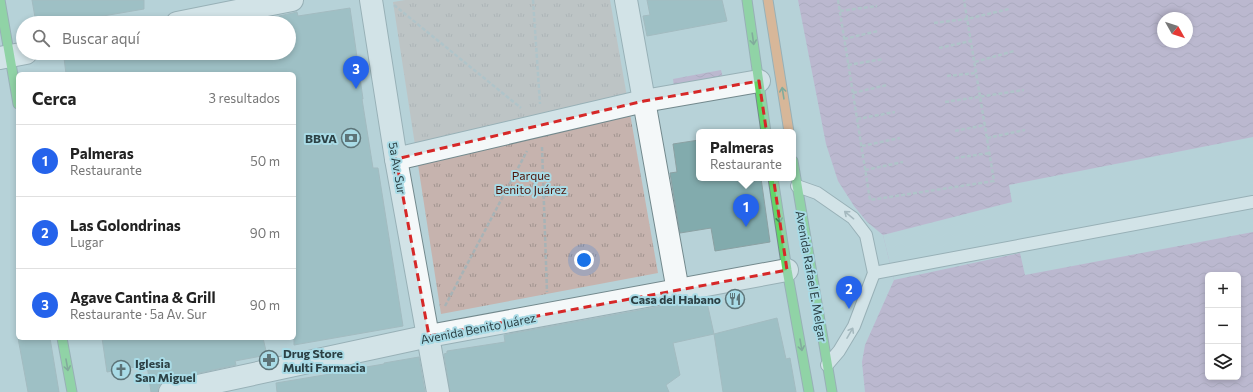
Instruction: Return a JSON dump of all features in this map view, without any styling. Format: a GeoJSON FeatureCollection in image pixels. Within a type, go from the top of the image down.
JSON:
{"type":"FeatureCollection","features":[{"type":"Feature","properties":{"kind":"main road"},"geometry":{"type":"LineString","coordinates":[[0,0],[12,56],[16,88]]}},
{"type":"Feature","properties":{"kind":"main road"},"geometry":{"type":"LineString","coordinates":[[747,0],[766,129]]}},
{"type":"Feature","properties":{"kind":"main road"},"geometry":{"type":"LineString","coordinates":[[768,0],[789,129]]}},
{"type":"Feature","properties":{"kind":"main road","name":"Avenida Rafael E. Melgar"},"geometry":{"type":"LineString","coordinates":[[796,180],[799,282],[809,392]]}},
{"type":"Feature","properties":{"kind":"main road","name":"Avenida Rafael E. Melgar"},"geometry":{"type":"LineString","coordinates":[[774,181],[799,282],[827,365],[832,392]]}},
{"type":"Feature","properties":{"kind":"main road"},"geometry":{"type":"LineString","coordinates":[[62,340],[72,392]]}},
{"type":"Feature","properties":{"kind":"street"},"geometry":{"type":"LineString","coordinates":[[212,16],[292,0]]}},
{"type":"Feature","properties":{"kind":"street","name":"5a Av. Sur"},"geometry":{"type":"LineString","coordinates":[[371,0],[396,159],[438,392]]}},
{"type":"Feature","properties":{"kind":"street"},"geometry":{"type":"LineString","coordinates":[[626,0],[678,291]]}},
{"type":"Feature","properties":{"kind":"street"},"geometry":{"type":"LineString","coordinates":[[396,159],[644,101],[759,81]]}},
{"type":"Feature","properties":{"kind":"street","name":"Avenida Benito Juárez"},"geometry":{"type":"LineString","coordinates":[[170,392],[429,336],[678,291],[799,282]]}},
{"type":"Feature","properties":{"kind":"lane"},"geometry":{"type":"LineString","coordinates":[[797,186],[817,193],[853,218],[866,235],[874,273],[854,326],[839,351],[827,365]]}},
{"type":"Feature","properties":{"kind":"lane"},"geometry":{"type":"LineString","coordinates":[[874,273],[1253,202]]}},
{"type":"Feature","properties":{"kind":"path"},"geometry":{"type":"LineString","coordinates":[[533,0],[542,124],[548,314]]}},
{"type":"Feature","properties":{"kind":"path"},"geometry":{"type":"LineString","coordinates":[[838,0],[870,200],[994,181],[964,0]]}},
{"type":"Feature","properties":{"kind":"path"},"geometry":{"type":"LineString","coordinates":[[394,5],[542,124]]}},
{"type":"Feature","properties":{"kind":"path"},"geometry":{"type":"LineString","coordinates":[[840,11],[877,6]]}},
{"type":"Feature","properties":{"kind":"path"},"geometry":{"type":"LineString","coordinates":[[934,23],[967,19],[1009,9]]}},
{"type":"Feature","properties":{"kind":"path"},"geometry":{"type":"LineString","coordinates":[[844,39],[878,32]]}},
{"type":"Feature","properties":{"kind":"path"},"geometry":{"type":"LineString","coordinates":[[939,48],[971,41]]}},
{"type":"Feature","properties":{"kind":"path"},"geometry":{"type":"LineString","coordinates":[[974,62],[1014,51]]}},
{"type":"Feature","properties":{"kind":"path"},"geometry":{"type":"LineString","coordinates":[[848,65],[883,58]]}},
{"type":"Feature","properties":{"kind":"path"},"geometry":{"type":"LineString","coordinates":[[947,76],[976,73]]}},
{"type":"Feature","properties":{"kind":"path"},"geometry":{"type":"LineString","coordinates":[[853,93],[887,85]]}},
{"type":"Feature","properties":{"kind":"path"},"geometry":{"type":"LineString","coordinates":[[945,102],[1024,90]]}},
{"type":"Feature","properties":{"kind":"path"},"geometry":{"type":"LineString","coordinates":[[857,119],[895,112]]}},
{"type":"Feature","properties":{"kind":"path"},"geometry":{"type":"LineString","coordinates":[[429,336],[542,124]]}},
{"type":"Feature","properties":{"kind":"path"},"geometry":{"type":"LineString","coordinates":[[955,131],[985,125]]}},
{"type":"Feature","properties":{"kind":"path"},"geometry":{"type":"LineString","coordinates":[[987,138],[1025,130]]}},
{"type":"Feature","properties":{"kind":"path"},"geometry":{"type":"LineString","coordinates":[[862,146],[900,138]]}},
{"type":"Feature","properties":{"kind":"path"},"geometry":{"type":"LineString","coordinates":[[955,158],[990,153]]}},
{"type":"Feature","properties":{"kind":"path"},"geometry":{"type":"LineString","coordinates":[[865,170],[903,162]]}},
{"type":"Feature","properties":{"kind":"highlighted area"},"geometry":{"type":"Polygon","coordinates":[[[759,81],[787,270],[429,336],[396,159],[644,101],[759,81]]]}},
{"type":"Feature","properties":{"kind":"green space","name":"Parque Benito Juárez"},"geometry":{"type":"Polygon","coordinates":[[[405,0],[610,0],[658,273],[441,314],[393,2],[405,0]]]}},
{"type":"Feature","properties":{"kind":"water"},"geometry":{"type":"Polygon","coordinates":[[[798,0],[1253,0],[1253,392],[865,392],[862,362],[865,345],[894,280],[883,235],[867,222],[854,206],[838,181],[826,144],[798,0]]]}},
{"type":"Feature","properties":{"kind":"water"},"geometry":{"type":"Polygon","coordinates":[[[721,70],[723,78],[674,87],[673,79],[721,70]]]}},
{"type":"Feature","properties":{"kind":"pier"},"geometry":{"type":"Polygon","coordinates":[[[1253,137],[1253,232],[1025,275],[1020,253],[894,280],[883,235],[1012,202],[1009,185],[1253,137]]]}},
{"type":"Feature","properties":{"kind":"building"},"geometry":{"type":"Polygon","coordinates":[[[32,0],[144,0],[144,9],[103,16],[35,16],[32,0]]]}},
{"type":"Feature","properties":{"kind":"building"},"geometry":{"type":"Polygon","coordinates":[[[647,0],[722,0],[727,21],[647,36],[643,16],[650,15],[647,0]]]}},
{"type":"Feature","properties":{"kind":"building"},"geometry":{"type":"Polygon","coordinates":[[[350,8],[373,168],[378,168],[403,326],[294,345],[294,340],[296,340],[296,72],[66,72],[64,60],[296,60],[296,16],[279,16],[297,12],[298,16],[350,8]]]}},
{"type":"Feature","properties":{"kind":"building"},"geometry":{"type":"Polygon","coordinates":[[[696,140],[696,181],[761,181],[770,242],[715,251],[711,228],[680,233],[670,173],[677,172],[673,144],[696,140]]]}},
{"type":"Feature","properties":{"kind":"building"},"geometry":{"type":"Polygon","coordinates":[[[706,298],[714,334],[673,343],[680,375],[666,385],[669,392],[450,392],[444,354],[447,353],[447,351],[505,342],[504,335],[706,298]]]}},
{"type":"Feature","properties":{"kind":"building"},"geometry":{"type":"Polygon","coordinates":[[[777,318],[786,359],[790,358],[796,392],[723,392],[714,334],[777,318]]]}},
{"type":"Feature","properties":{"kind":"building"},"geometry":{"type":"Polygon","coordinates":[[[18,340],[50,340],[59,392],[28,392],[18,340]]]}},
{"type":"Feature","properties":{"kind":"building"},"geometry":{"type":"Polygon","coordinates":[[[102,340],[263,340],[267,355],[235,361],[236,365],[167,380],[161,383],[158,388],[158,392],[151,392],[147,365],[107,372],[102,340]]]}},
{"type":"Feature","properties":{"kind":"building"},"geometry":{"type":"Polygon","coordinates":[[[419,357],[425,392],[277,392],[276,383],[419,357]]]}},
{"type":"Feature","properties":{"kind":"traffic: fast"},"geometry":{"type":"LineString","coordinates":[[0,0],[16,92]]}},
{"type":"Feature","properties":{"kind":"traffic: fast"},"geometry":{"type":"LineString","coordinates":[[747,0],[766,129]]}},
{"type":"Feature","properties":{"kind":"traffic: fast"},"geometry":{"type":"LineString","coordinates":[[796,179],[832,392]]}},
{"type":"Feature","properties":{"kind":"traffic: fast"},"geometry":{"type":"LineString","coordinates":[[773,181],[787,270],[809,392]]}},
{"type":"Feature","properties":{"kind":"traffic: fast"},"geometry":{"type":"LineString","coordinates":[[62,340],[72,392]]}},
{"type":"Feature","properties":{"kind":"traffic: slow"},"geometry":{"type":"LineString","coordinates":[[768,0],[789,129]]}},
{"type":"Feature","properties":{"kind":"place","name":"Agave Cantina & Grill"},"geometry":{"type":"Point","coordinates":[356,89]}},
{"type":"Feature","properties":{"kind":"place","name":"BBVA"},"geometry":{"type":"Point","coordinates":[351,138]}},
{"type":"Feature","properties":{"kind":"place","name":"Palmeras"},"geometry":{"type":"Point","coordinates":[746,227]}},
{"type":"Feature","properties":{"kind":"place","name":"Casa del Habano"},"geometry":{"type":"Point","coordinates":[735,299]}},
{"type":"Feature","properties":{"kind":"place","name":"Las Golondrinas"},"geometry":{"type":"Point","coordinates":[849,309]}},
{"type":"Feature","properties":{"kind":"place","name":"Drug Store Multi Farmacia"},"geometry":{"type":"Point","coordinates":[269,360]}},
{"type":"Feature","properties":{"kind":"place","name":"Iglesia San Miguel"},"geometry":{"type":"Point","coordinates":[121,370]}}]}
